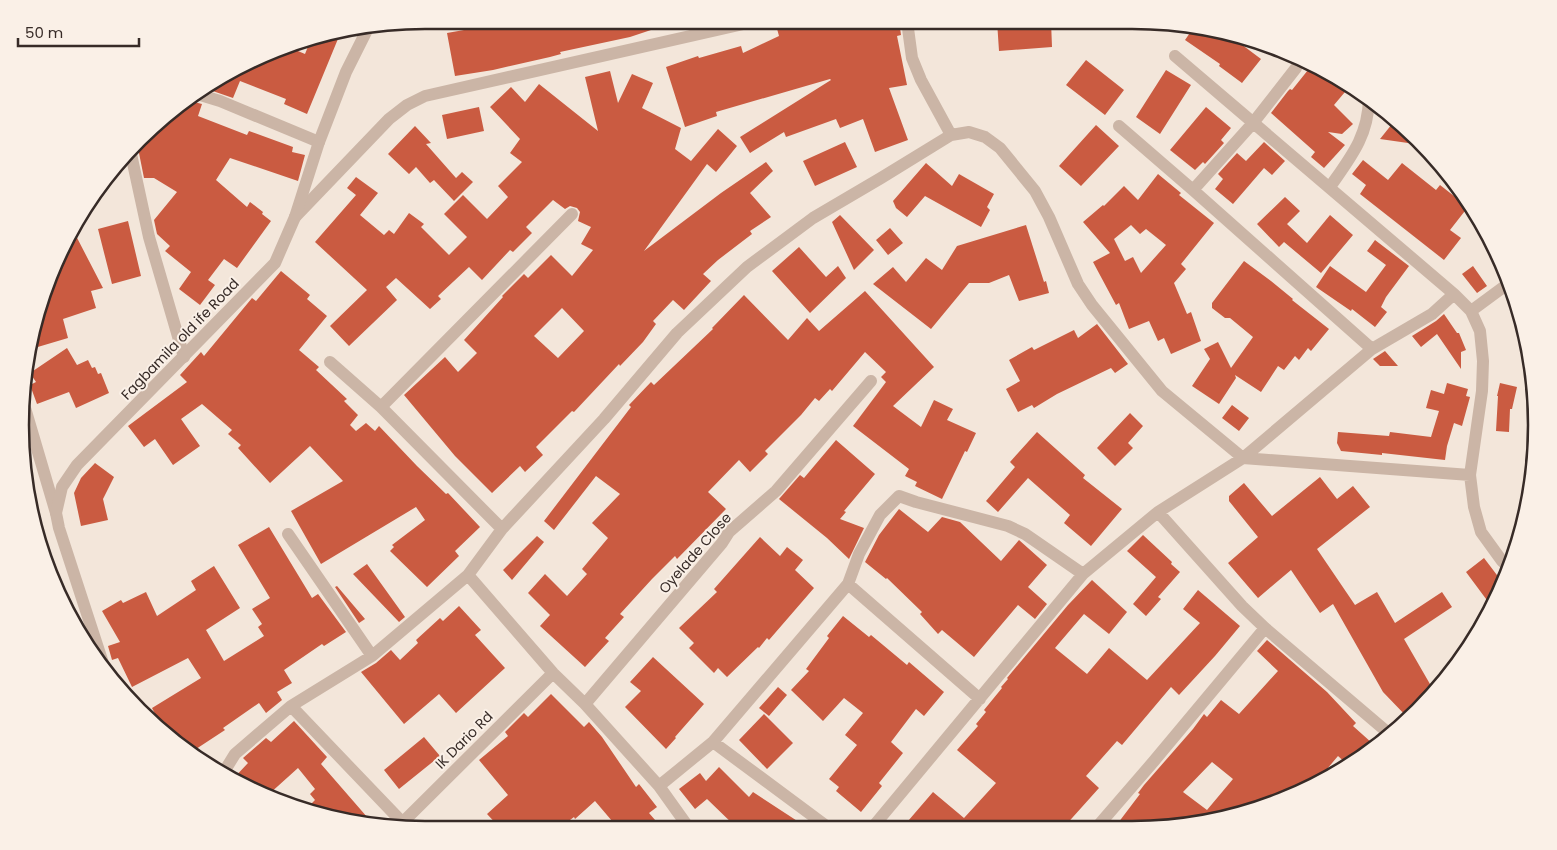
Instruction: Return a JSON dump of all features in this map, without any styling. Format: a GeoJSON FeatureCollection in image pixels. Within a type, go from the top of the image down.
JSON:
{"type":"FeatureCollection","features":[{"type":"Feature","properties":{"kind":"street"},"geometry":{"type":"LineString","coordinates":[[296,217],[389,119],[407,105],[425,96],[723,29]]}},
{"type":"Feature","properties":{"kind":"street"},"geometry":{"type":"LineString","coordinates":[[908,29],[912,58],[921,80],[950,135]]}},
{"type":"Feature","properties":{"kind":"street","name":"Fagbamila old ife Road"},"geometry":{"type":"LineString","coordinates":[[98,647],[59,528],[56,513],[62,486],[78,465],[275,263],[296,217],[320,142],[346,72],[365,33]]}},
{"type":"Feature","properties":{"kind":"street"},"geometry":{"type":"LineString","coordinates":[[1175,56],[1330,187],[1454,294],[1471,311],[1480,331],[1483,361],[1482,392],[1470,475],[1474,507],[1481,532],[1503,562]]}},
{"type":"Feature","properties":{"kind":"street"},"geometry":{"type":"LineString","coordinates":[[1193,190],[1253,123],[1296,68]]}},
{"type":"Feature","properties":{"kind":"street"},"geometry":{"type":"LineString","coordinates":[[204,96],[320,142]]}},
{"type":"Feature","properties":{"kind":"street"},"geometry":{"type":"LineString","coordinates":[[1330,187],[1358,147],[1365,129],[1369,108]]}},
{"type":"Feature","properties":{"kind":"street"},"geometry":{"type":"LineString","coordinates":[[1118,126],[1372,349]]}},
{"type":"Feature","properties":{"kind":"street"},"geometry":{"type":"LineString","coordinates":[[227,768],[236,754],[291,706],[372,656],[468,575],[502,530],[604,419],[677,333],[748,267],[813,218],[950,135],[969,132],[985,137],[1000,148],[1035,191],[1049,217],[1078,284],[1092,304],[1162,391],[1243,458],[1470,475]]}},
{"type":"Feature","properties":{"kind":"street"},"geometry":{"type":"LineString","coordinates":[[132,159],[149,236],[184,357]]}},
{"type":"Feature","properties":{"kind":"street"},"geometry":{"type":"LineString","coordinates":[[381,408],[572,214]]}},
{"type":"Feature","properties":{"kind":"street"},"geometry":{"type":"LineString","coordinates":[[1471,311],[1503,287]]}},
{"type":"Feature","properties":{"kind":"street"},"geometry":{"type":"LineString","coordinates":[[878,821],[1083,574],[1158,512],[1243,458],[1372,349],[1432,314],[1454,294]]}},
{"type":"Feature","properties":{"kind":"street"},"geometry":{"type":"LineString","coordinates":[[330,362],[381,408],[502,530]]}},
{"type":"Feature","properties":{"kind":"street","name":"Oyelade Close"},"geometry":{"type":"LineString","coordinates":[[585,704],[730,532],[776,490],[871,381]]}},
{"type":"Feature","properties":{"kind":"street"},"geometry":{"type":"LineString","coordinates":[[29,422],[56,513]]}},
{"type":"Feature","properties":{"kind":"street"},"geometry":{"type":"LineString","coordinates":[[659,786],[713,742],[848,584],[859,554],[880,514],[899,496],[1008,526],[1025,534],[1083,574]]}},
{"type":"Feature","properties":{"kind":"street"},"geometry":{"type":"LineString","coordinates":[[1158,512],[1242,606],[1384,730]]}},
{"type":"Feature","properties":{"kind":"street"},"geometry":{"type":"LineString","coordinates":[[288,534],[372,656]]}},
{"type":"Feature","properties":{"kind":"street"},"geometry":{"type":"LineString","coordinates":[[468,575],[553,674],[585,704],[659,786],[684,821]]}},
{"type":"Feature","properties":{"kind":"street"},"geometry":{"type":"LineString","coordinates":[[848,584],[980,699]]}},
{"type":"Feature","properties":{"kind":"street"},"geometry":{"type":"LineString","coordinates":[[1101,821],[1265,628]]}},
{"type":"Feature","properties":{"kind":"street","name":"IK Dario Rd"},"geometry":{"type":"LineString","coordinates":[[404,820],[553,674]]}},
{"type":"Feature","properties":{"kind":"street"},"geometry":{"type":"LineString","coordinates":[[291,706],[394,820]]}},
{"type":"Feature","properties":{"kind":"street"},"geometry":{"type":"LineString","coordinates":[[713,742],[819,821]]}},
{"type":"Feature","properties":{"kind":"building"},"geometry":{"type":"Polygon","coordinates":[[[470,29],[654,29],[630,37],[560,52],[561,54],[550,57],[493,70],[455,76],[447,33],[470,29]]]}},
{"type":"Feature","properties":{"kind":"building"},"geometry":{"type":"Polygon","coordinates":[[[777,29],[900,29],[901,35],[897,36],[907,85],[889,88],[908,140],[875,152],[863,119],[840,128],[836,119],[786,137],[784,132],[750,153],[740,137],[830,79],[716,112],[717,116],[685,127],[666,67],[698,56],[699,58],[741,46],[743,53],[779,36],[777,29]]]}},
{"type":"Feature","properties":{"kind":"building"},"geometry":{"type":"Polygon","coordinates":[[[998,29],[1051,29],[1052,47],[999,51],[998,29]]]}},
{"type":"Feature","properties":{"kind":"building"},"geometry":{"type":"Polygon","coordinates":[[[1190,33],[1235,42],[1241,44],[1261,59],[1242,83],[1219,66],[1220,64],[1185,40],[1190,33]]]}},
{"type":"Feature","properties":{"kind":"building"},"geometry":{"type":"Polygon","coordinates":[[[338,38],[307,114],[284,104],[286,99],[240,81],[233,98],[213,91],[273,59],[297,50],[305,54],[308,47],[338,38]]]}},
{"type":"Feature","properties":{"kind":"building"},"geometry":{"type":"Polygon","coordinates":[[[1086,60],[1124,90],[1105,115],[1066,85],[1086,60]]]}},
{"type":"Feature","properties":{"kind":"building"},"geometry":{"type":"Polygon","coordinates":[[[1166,70],[1191,85],[1160,134],[1136,117],[1166,70]]]}},
{"type":"Feature","properties":{"kind":"building"},"geometry":{"type":"Polygon","coordinates":[[[1308,70],[1345,92],[1334,105],[1353,124],[1342,134],[1328,132],[1345,145],[1324,168],[1311,157],[1315,152],[1271,113],[1288,91],[1292,90],[1308,70]]]}},
{"type":"Feature","properties":{"kind":"building"},"geometry":{"type":"Polygon","coordinates":[[[610,71],[618,103],[632,74],[653,83],[642,108],[681,128],[675,149],[691,161],[718,129],[737,146],[716,172],[707,164],[644,251],[766,162],[773,171],[750,193],[771,217],[750,231],[752,234],[703,274],[711,281],[684,310],[673,300],[653,321],[656,324],[643,342],[620,366],[619,364],[574,412],[572,411],[536,447],[543,455],[525,472],[520,466],[492,493],[455,456],[404,395],[445,357],[458,372],[477,353],[464,340],[524,274],[528,278],[551,255],[572,276],[593,250],[581,244],[591,227],[578,221],[580,212],[577,208],[570,206],[565,209],[553,200],[526,227],[532,233],[513,252],[510,250],[482,280],[469,267],[438,296],[441,299],[430,309],[396,278],[386,287],[397,300],[349,346],[330,326],[367,290],[315,242],[356,195],[347,188],[356,177],[378,193],[360,215],[384,235],[389,230],[394,234],[409,213],[424,224],[421,227],[449,255],[467,237],[444,214],[463,195],[487,219],[508,197],[498,186],[522,162],[510,153],[520,139],[490,107],[511,87],[525,102],[539,84],[598,131],[585,77],[610,71]],[[562,308],[534,336],[558,358],[584,331],[562,308]]]}},
{"type":"Feature","properties":{"kind":"building"},"geometry":{"type":"Polygon","coordinates":[[[196,102],[202,104],[198,116],[247,135],[249,131],[293,147],[292,152],[305,155],[298,181],[230,158],[216,180],[247,207],[250,202],[271,221],[237,268],[224,259],[208,280],[215,285],[200,305],[179,289],[191,272],[165,251],[170,246],[157,234],[154,220],[177,192],[154,178],[144,178],[139,153],[164,127],[196,102]]]}},
{"type":"Feature","properties":{"kind":"building"},"geometry":{"type":"Polygon","coordinates":[[[479,107],[484,131],[447,139],[442,115],[479,107]]]}},
{"type":"Feature","properties":{"kind":"building"},"geometry":{"type":"Polygon","coordinates":[[[1206,107],[1231,128],[1221,140],[1224,143],[1205,164],[1203,162],[1195,170],[1170,150],[1206,107]]]}},
{"type":"Feature","properties":{"kind":"building"},"geometry":{"type":"Polygon","coordinates":[[[1096,125],[1119,146],[1081,186],[1059,166],[1096,125]]]}},
{"type":"Feature","properties":{"kind":"building"},"geometry":{"type":"Polygon","coordinates":[[[1391,125],[1410,143],[1380,139],[1391,125]]]}},
{"type":"Feature","properties":{"kind":"building"},"geometry":{"type":"Polygon","coordinates":[[[415,126],[431,143],[426,144],[456,178],[462,172],[473,182],[454,201],[434,180],[430,183],[416,167],[409,174],[388,154],[415,126]]]}},
{"type":"Feature","properties":{"kind":"building"},"geometry":{"type":"Polygon","coordinates":[[[845,142],[857,167],[815,186],[803,161],[845,142]]]}},
{"type":"Feature","properties":{"kind":"building"},"geometry":{"type":"Polygon","coordinates":[[[1264,142],[1285,161],[1272,175],[1264,168],[1233,204],[1215,189],[1223,179],[1218,174],[1237,153],[1246,161],[1264,142]]]}},
{"type":"Feature","properties":{"kind":"building"},"geometry":{"type":"Polygon","coordinates":[[[1363,160],[1388,180],[1402,163],[1436,190],[1440,185],[1455,197],[1465,211],[1450,230],[1461,238],[1444,260],[1360,194],[1366,185],[1352,174],[1363,160]]]}},
{"type":"Feature","properties":{"kind":"building"},"geometry":{"type":"Polygon","coordinates":[[[926,163],[952,186],[959,174],[994,194],[987,207],[990,210],[981,227],[925,196],[907,217],[896,208],[893,201],[926,163]]]}},
{"type":"Feature","properties":{"kind":"building"},"geometry":{"type":"Polygon","coordinates":[[[1158,174],[1181,193],[1179,195],[1214,223],[1181,264],[1186,269],[1174,283],[1187,314],[1191,312],[1201,341],[1171,354],[1164,338],[1158,341],[1149,321],[1129,329],[1119,303],[1116,305],[1093,262],[1110,253],[1083,222],[1104,206],[1124,186],[1138,200],[1158,174]],[[1131,225],[1114,239],[1125,261],[1133,257],[1141,273],[1166,245],[1146,229],[1140,234],[1131,225]]]}},
{"type":"Feature","properties":{"kind":"building"},"geometry":{"type":"Polygon","coordinates":[[[1285,197],[1300,211],[1287,224],[1307,243],[1330,215],[1353,235],[1321,273],[1284,242],[1279,247],[1257,224],[1285,197]]]}},
{"type":"Feature","properties":{"kind":"building"},"geometry":{"type":"Polygon","coordinates":[[[840,215],[874,250],[854,270],[832,222],[840,215]]]}},
{"type":"Feature","properties":{"kind":"building"},"geometry":{"type":"Polygon","coordinates":[[[128,221],[141,276],[112,284],[98,229],[128,221]]]}},
{"type":"Feature","properties":{"kind":"building"},"geometry":{"type":"Polygon","coordinates":[[[1026,225],[1049,293],[1019,301],[1009,275],[989,283],[969,283],[931,329],[873,284],[893,267],[906,282],[926,258],[942,270],[957,246],[1026,225]]]}},
{"type":"Feature","properties":{"kind":"building"},"geometry":{"type":"Polygon","coordinates":[[[890,228],[903,243],[888,255],[876,240],[890,228]]]}},
{"type":"Feature","properties":{"kind":"building"},"geometry":{"type":"Polygon","coordinates":[[[77,237],[103,288],[91,291],[96,308],[63,319],[68,338],[36,347],[42,322],[59,273],[77,237]]]}},
{"type":"Feature","properties":{"kind":"building"},"geometry":{"type":"Polygon","coordinates":[[[1375,240],[1409,266],[1386,297],[1381,307],[1387,312],[1375,327],[1352,309],[1351,311],[1316,287],[1330,266],[1366,292],[1386,265],[1367,251],[1375,240]]]}},
{"type":"Feature","properties":{"kind":"building"},"geometry":{"type":"Polygon","coordinates":[[[799,247],[826,277],[838,266],[846,278],[810,313],[772,271],[799,247]]]}},
{"type":"Feature","properties":{"kind":"building"},"geometry":{"type":"Polygon","coordinates":[[[1244,261],[1329,329],[1311,351],[1308,348],[1299,360],[1295,356],[1284,370],[1278,366],[1261,392],[1235,375],[1236,378],[1219,404],[1192,386],[1210,359],[1204,349],[1218,342],[1231,368],[1253,337],[1230,318],[1225,318],[1212,308],[1212,303],[1244,261]]]}},
{"type":"Feature","properties":{"kind":"building"},"geometry":{"type":"Polygon","coordinates":[[[1473,266],[1487,286],[1477,293],[1462,274],[1473,266]]]}},
{"type":"Feature","properties":{"kind":"building"},"geometry":{"type":"Polygon","coordinates":[[[281,271],[310,295],[307,299],[327,316],[299,350],[319,367],[316,370],[347,399],[344,401],[358,415],[350,425],[356,431],[366,423],[375,431],[379,426],[480,527],[455,551],[459,556],[427,587],[390,551],[394,547],[392,545],[425,520],[416,507],[321,564],[291,511],[343,481],[310,446],[270,483],[238,448],[241,445],[228,434],[232,430],[202,404],[181,419],[200,446],[173,465],[155,439],[144,447],[128,426],[187,382],[180,375],[201,352],[204,356],[252,298],[256,301],[281,271]]]}},
{"type":"Feature","properties":{"kind":"building"},"geometry":{"type":"Polygon","coordinates":[[[865,291],[934,367],[893,406],[921,427],[934,400],[953,409],[947,420],[976,433],[967,452],[965,451],[942,499],[915,486],[917,482],[905,476],[909,469],[853,426],[886,382],[881,377],[886,372],[865,352],[832,391],[830,389],[819,401],[815,398],[765,451],[768,454],[750,472],[739,460],[708,492],[726,509],[677,559],[675,556],[620,614],[624,617],[605,638],[609,641],[585,667],[540,626],[550,615],[528,593],[545,574],[567,596],[587,574],[582,569],[608,538],[592,523],[620,494],[596,476],[554,530],[544,521],[631,407],[629,405],[651,382],[654,385],[713,329],[744,295],[788,340],[807,318],[819,331],[865,291]]]}},
{"type":"Feature","properties":{"kind":"building"},"geometry":{"type":"Polygon","coordinates":[[[1444,314],[1457,333],[1459,333],[1466,350],[1461,352],[1461,369],[1437,334],[1421,347],[1412,336],[1444,314]]]}},
{"type":"Feature","properties":{"kind":"building"},"geometry":{"type":"Polygon","coordinates":[[[1097,324],[1128,364],[1115,373],[1111,368],[1057,394],[1034,408],[1032,405],[1018,412],[1006,389],[1020,381],[1009,360],[1032,347],[1034,350],[1074,330],[1078,338],[1097,324]]]}},
{"type":"Feature","properties":{"kind":"building"},"geometry":{"type":"Polygon","coordinates":[[[67,348],[77,365],[88,360],[92,368],[95,367],[98,374],[101,373],[109,393],[76,408],[69,392],[37,404],[31,387],[31,384],[36,382],[32,376],[32,371],[67,348]]]}},
{"type":"Feature","properties":{"kind":"building"},"geometry":{"type":"Polygon","coordinates":[[[1385,351],[1398,366],[1380,366],[1373,359],[1385,351]]]}},
{"type":"Feature","properties":{"kind":"building"},"geometry":{"type":"Polygon","coordinates":[[[1447,383],[1468,389],[1466,396],[1470,397],[1462,426],[1454,423],[1445,460],[1382,453],[1382,455],[1341,451],[1337,443],[1338,432],[1389,436],[1390,432],[1431,437],[1439,411],[1426,408],[1431,390],[1444,394],[1447,383]]]}},
{"type":"Feature","properties":{"kind":"building"},"geometry":{"type":"Polygon","coordinates":[[[1500,383],[1517,387],[1512,409],[1510,409],[1509,432],[1496,431],[1497,396],[1500,383]]]}},
{"type":"Feature","properties":{"kind":"building"},"geometry":{"type":"Polygon","coordinates":[[[1232,405],[1249,418],[1239,431],[1222,418],[1232,405]]]}},
{"type":"Feature","properties":{"kind":"building"},"geometry":{"type":"Polygon","coordinates":[[[1130,413],[1143,426],[1128,443],[1133,448],[1115,466],[1097,448],[1130,413]]]}},
{"type":"Feature","properties":{"kind":"building"},"geometry":{"type":"Polygon","coordinates":[[[1037,432],[1085,475],[1083,478],[1122,509],[1091,546],[1064,523],[1070,515],[1028,478],[998,512],[986,501],[1015,467],[1010,462],[1037,432]]]}},
{"type":"Feature","properties":{"kind":"building"},"geometry":{"type":"Polygon","coordinates":[[[836,440],[875,474],[844,511],[846,512],[840,519],[864,528],[849,559],[827,538],[779,499],[800,475],[804,478],[836,440]]]}},
{"type":"Feature","properties":{"kind":"building"},"geometry":{"type":"Polygon","coordinates":[[[95,463],[114,477],[103,499],[108,520],[81,526],[74,493],[81,478],[95,463]]]}},
{"type":"Feature","properties":{"kind":"building"},"geometry":{"type":"Polygon","coordinates":[[[1320,477],[1337,499],[1353,486],[1370,507],[1317,549],[1355,605],[1377,592],[1395,623],[1442,592],[1452,607],[1404,639],[1431,685],[1403,713],[1383,692],[1333,604],[1320,613],[1291,570],[1258,598],[1228,563],[1258,537],[1229,501],[1229,496],[1244,483],[1272,516],[1320,477]]]}},
{"type":"Feature","properties":{"kind":"building"},"geometry":{"type":"Polygon","coordinates":[[[899,509],[928,532],[942,517],[960,522],[1001,561],[1019,540],[1047,565],[1028,587],[1047,604],[1035,619],[1018,605],[974,657],[942,630],[938,634],[920,614],[922,612],[887,578],[865,562],[879,535],[899,509]]]}},
{"type":"Feature","properties":{"kind":"building"},"geometry":{"type":"Polygon","coordinates":[[[269,527],[312,598],[318,594],[346,632],[324,646],[322,644],[284,670],[292,683],[277,692],[282,700],[266,713],[259,703],[223,728],[225,730],[197,748],[164,723],[156,715],[152,708],[201,678],[188,658],[132,687],[118,658],[112,660],[108,646],[120,642],[102,611],[121,600],[123,603],[146,592],[157,616],[196,590],[191,581],[214,566],[240,608],[206,630],[224,661],[264,636],[258,627],[262,624],[252,609],[270,598],[238,545],[269,527]]]}},
{"type":"Feature","properties":{"kind":"building"},"geometry":{"type":"Polygon","coordinates":[[[1143,535],[1180,572],[1158,597],[1161,599],[1146,616],[1133,604],[1156,577],[1127,551],[1143,535]]]}},
{"type":"Feature","properties":{"kind":"building"},"geometry":{"type":"Polygon","coordinates":[[[537,536],[544,542],[512,580],[503,570],[537,536]]]}},
{"type":"Feature","properties":{"kind":"building"},"geometry":{"type":"Polygon","coordinates":[[[760,537],[780,556],[787,547],[803,560],[795,570],[814,588],[769,640],[767,638],[759,648],[727,677],[718,668],[714,673],[689,648],[694,643],[679,628],[717,592],[714,589],[760,537]]]}},
{"type":"Feature","properties":{"kind":"building"},"geometry":{"type":"Polygon","coordinates":[[[1484,558],[1498,577],[1487,600],[1466,572],[1484,558]]]}},
{"type":"Feature","properties":{"kind":"building"},"geometry":{"type":"Polygon","coordinates":[[[367,564],[405,617],[399,622],[353,574],[367,564]]]}},
{"type":"Feature","properties":{"kind":"building"},"geometry":{"type":"Polygon","coordinates":[[[1092,580],[1127,612],[1109,634],[1084,614],[1055,648],[1087,674],[1109,648],[1147,680],[1200,623],[1183,609],[1198,590],[1240,626],[1179,695],[1171,687],[1122,745],[1117,741],[1086,776],[1099,788],[1069,821],[908,821],[933,792],[964,818],[996,783],[957,750],[978,726],[976,724],[986,712],[984,710],[1002,688],[1007,678],[1068,605],[1092,580]]]}},
{"type":"Feature","properties":{"kind":"building"},"geometry":{"type":"Polygon","coordinates":[[[337,586],[365,619],[359,623],[335,587],[337,586]]]}},
{"type":"Feature","properties":{"kind":"building"},"geometry":{"type":"Polygon","coordinates":[[[459,606],[481,630],[475,635],[505,668],[456,713],[439,694],[404,724],[361,672],[376,663],[391,650],[400,660],[418,643],[416,640],[440,618],[443,621],[459,606]]]}},
{"type":"Feature","properties":{"kind":"building"},"geometry":{"type":"Polygon","coordinates":[[[843,616],[869,637],[871,635],[907,665],[909,662],[944,692],[924,716],[916,709],[891,742],[903,753],[879,783],[882,786],[861,812],[836,791],[839,787],[829,779],[857,745],[845,735],[863,713],[844,698],[823,721],[791,690],[809,671],[806,669],[829,638],[827,636],[843,616]]]}},
{"type":"Feature","properties":{"kind":"building"},"geometry":{"type":"Polygon","coordinates":[[[1267,640],[1327,692],[1356,723],[1353,726],[1370,741],[1342,760],[1338,756],[1326,770],[1307,780],[1284,791],[1235,808],[1184,818],[1120,821],[1140,794],[1138,793],[1144,785],[1204,714],[1207,717],[1221,700],[1239,714],[1278,671],[1257,651],[1267,640]],[[1212,762],[1183,792],[1207,810],[1233,779],[1212,762]]]}},
{"type":"Feature","properties":{"kind":"building"},"geometry":{"type":"Polygon","coordinates":[[[653,657],[704,704],[666,749],[625,707],[641,691],[630,682],[653,657]]]}},
{"type":"Feature","properties":{"kind":"building"},"geometry":{"type":"Polygon","coordinates":[[[778,687],[787,695],[769,716],[759,708],[778,687]]]}},
{"type":"Feature","properties":{"kind":"building"},"geometry":{"type":"Polygon","coordinates":[[[551,694],[584,727],[589,722],[602,737],[636,787],[639,784],[657,807],[649,813],[656,821],[612,821],[595,801],[575,819],[574,817],[569,821],[494,821],[487,814],[508,795],[479,760],[508,736],[505,732],[524,713],[528,717],[551,694]]]}},
{"type":"Feature","properties":{"kind":"building"},"geometry":{"type":"Polygon","coordinates":[[[764,714],[793,743],[767,769],[739,740],[764,714]]]}},
{"type":"Feature","properties":{"kind":"building"},"geometry":{"type":"Polygon","coordinates":[[[294,721],[327,757],[321,764],[367,817],[311,804],[315,800],[310,794],[315,789],[298,768],[273,791],[238,774],[248,763],[243,758],[266,738],[271,742],[294,721]]]}},
{"type":"Feature","properties":{"kind":"building"},"geometry":{"type":"Polygon","coordinates":[[[424,737],[440,756],[399,789],[384,770],[424,737]]]}},
{"type":"Feature","properties":{"kind":"building"},"geometry":{"type":"Polygon","coordinates":[[[719,767],[749,797],[753,792],[797,821],[730,821],[707,799],[695,809],[679,789],[700,773],[706,781],[719,767]]]}}]}
